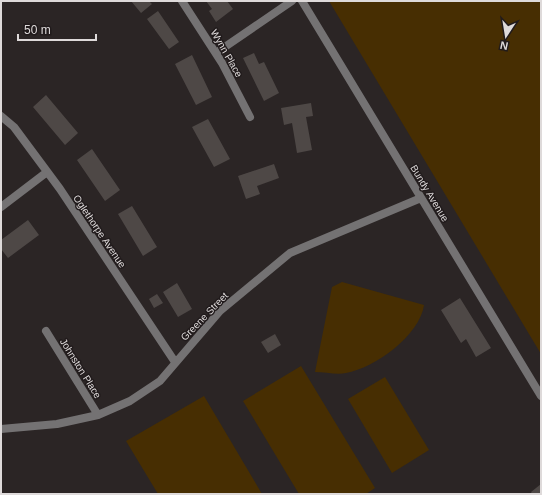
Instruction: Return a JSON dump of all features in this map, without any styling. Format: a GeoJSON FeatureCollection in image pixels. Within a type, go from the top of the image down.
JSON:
{"type":"FeatureCollection","features":[{"type":"Feature","properties":{"kind":"street","name":"Wynn Place"},"geometry":{"type":"LineString","coordinates":[[182,1],[216,53],[250,116]]}},
{"type":"Feature","properties":{"kind":"street"},"geometry":{"type":"LineString","coordinates":[[216,53],[292,1]]}},
{"type":"Feature","properties":{"kind":"street","name":"Bundy Avenue"},"geometry":{"type":"LineString","coordinates":[[302,1],[541,396]]}},
{"type":"Feature","properties":{"kind":"street","name":"Oglethorpe Avenue"},"geometry":{"type":"LineString","coordinates":[[1,116],[14,127],[47,172],[175,362]]}},
{"type":"Feature","properties":{"kind":"street"},"geometry":{"type":"LineString","coordinates":[[1,207],[47,172]]}},
{"type":"Feature","properties":{"kind":"street","name":"Greene Street"},"geometry":{"type":"LineString","coordinates":[[1,429],[57,424],[98,415],[130,401],[160,381],[220,311],[290,253],[421,198]]}},
{"type":"Feature","properties":{"kind":"street","name":"Johnston Place"},"geometry":{"type":"LineString","coordinates":[[46,331],[98,415]]}},
{"type":"Feature","properties":{"kind":"shaded area"},"geometry":{"type":"Polygon","coordinates":[[[329,1],[541,1],[541,354],[329,1]]]}},
{"type":"Feature","properties":{"kind":"shaded area"},"geometry":{"type":"Polygon","coordinates":[[[342,282],[424,305],[421,316],[414,328],[405,338],[382,357],[370,364],[358,370],[342,374],[315,372],[332,287],[342,282]]]}},
{"type":"Feature","properties":{"kind":"shaded area"},"geometry":{"type":"Polygon","coordinates":[[[301,366],[375,488],[366,494],[299,494],[243,401],[301,366]]]}},
{"type":"Feature","properties":{"kind":"shaded area"},"geometry":{"type":"Polygon","coordinates":[[[385,377],[429,450],[392,473],[348,399],[385,377]]]}},
{"type":"Feature","properties":{"kind":"shaded area"},"geometry":{"type":"Polygon","coordinates":[[[204,396],[262,494],[158,494],[126,441],[204,396]]]}},
{"type":"Feature","properties":{"kind":"building"},"geometry":{"type":"Polygon","coordinates":[[[131,1],[149,1],[152,4],[141,13],[131,1]]]}},
{"type":"Feature","properties":{"kind":"building"},"geometry":{"type":"Polygon","coordinates":[[[206,1],[227,1],[233,9],[216,22],[209,11],[212,9],[206,1]]]}},
{"type":"Feature","properties":{"kind":"building"},"geometry":{"type":"Polygon","coordinates":[[[158,11],[179,42],[169,49],[147,19],[158,11]]]}},
{"type":"Feature","properties":{"kind":"building"},"geometry":{"type":"Polygon","coordinates":[[[254,53],[259,64],[264,62],[279,93],[264,101],[243,58],[254,53]]]}},
{"type":"Feature","properties":{"kind":"building"},"geometry":{"type":"Polygon","coordinates":[[[192,55],[212,97],[196,105],[175,64],[192,55]]]}},
{"type":"Feature","properties":{"kind":"building"},"geometry":{"type":"Polygon","coordinates":[[[46,95],[78,133],[65,145],[33,107],[46,95]]]}},
{"type":"Feature","properties":{"kind":"building"},"geometry":{"type":"Polygon","coordinates":[[[311,103],[313,116],[306,117],[312,150],[297,153],[292,123],[284,125],[281,108],[311,103]]]}},
{"type":"Feature","properties":{"kind":"building"},"geometry":{"type":"Polygon","coordinates":[[[208,119],[230,159],[214,167],[192,127],[208,119]]]}},
{"type":"Feature","properties":{"kind":"building"},"geometry":{"type":"Polygon","coordinates":[[[92,149],[120,190],[105,201],[77,160],[92,149]]]}},
{"type":"Feature","properties":{"kind":"building"},"geometry":{"type":"Polygon","coordinates":[[[274,164],[279,178],[257,186],[260,194],[246,199],[238,176],[274,164]]]}},
{"type":"Feature","properties":{"kind":"building"},"geometry":{"type":"Polygon","coordinates":[[[132,206],[157,247],[143,256],[118,214],[132,206]]]}},
{"type":"Feature","properties":{"kind":"building"},"geometry":{"type":"Polygon","coordinates":[[[28,220],[39,235],[8,258],[1,249],[1,240],[28,220]]]}},
{"type":"Feature","properties":{"kind":"building"},"geometry":{"type":"Polygon","coordinates":[[[177,283],[192,309],[178,317],[163,292],[177,283]]]}},
{"type":"Feature","properties":{"kind":"building"},"geometry":{"type":"Polygon","coordinates":[[[157,294],[163,303],[154,308],[149,299],[157,294]]]}},
{"type":"Feature","properties":{"kind":"building"},"geometry":{"type":"Polygon","coordinates":[[[460,298],[491,348],[476,357],[466,339],[461,343],[441,310],[460,298]]]}},
{"type":"Feature","properties":{"kind":"building"},"geometry":{"type":"Polygon","coordinates":[[[275,334],[281,345],[268,353],[261,342],[275,334]]]}},
{"type":"Feature","properties":{"kind":"building"},"geometry":{"type":"Polygon","coordinates":[[[541,484],[541,494],[532,494],[531,492],[541,484]]]}}]}
